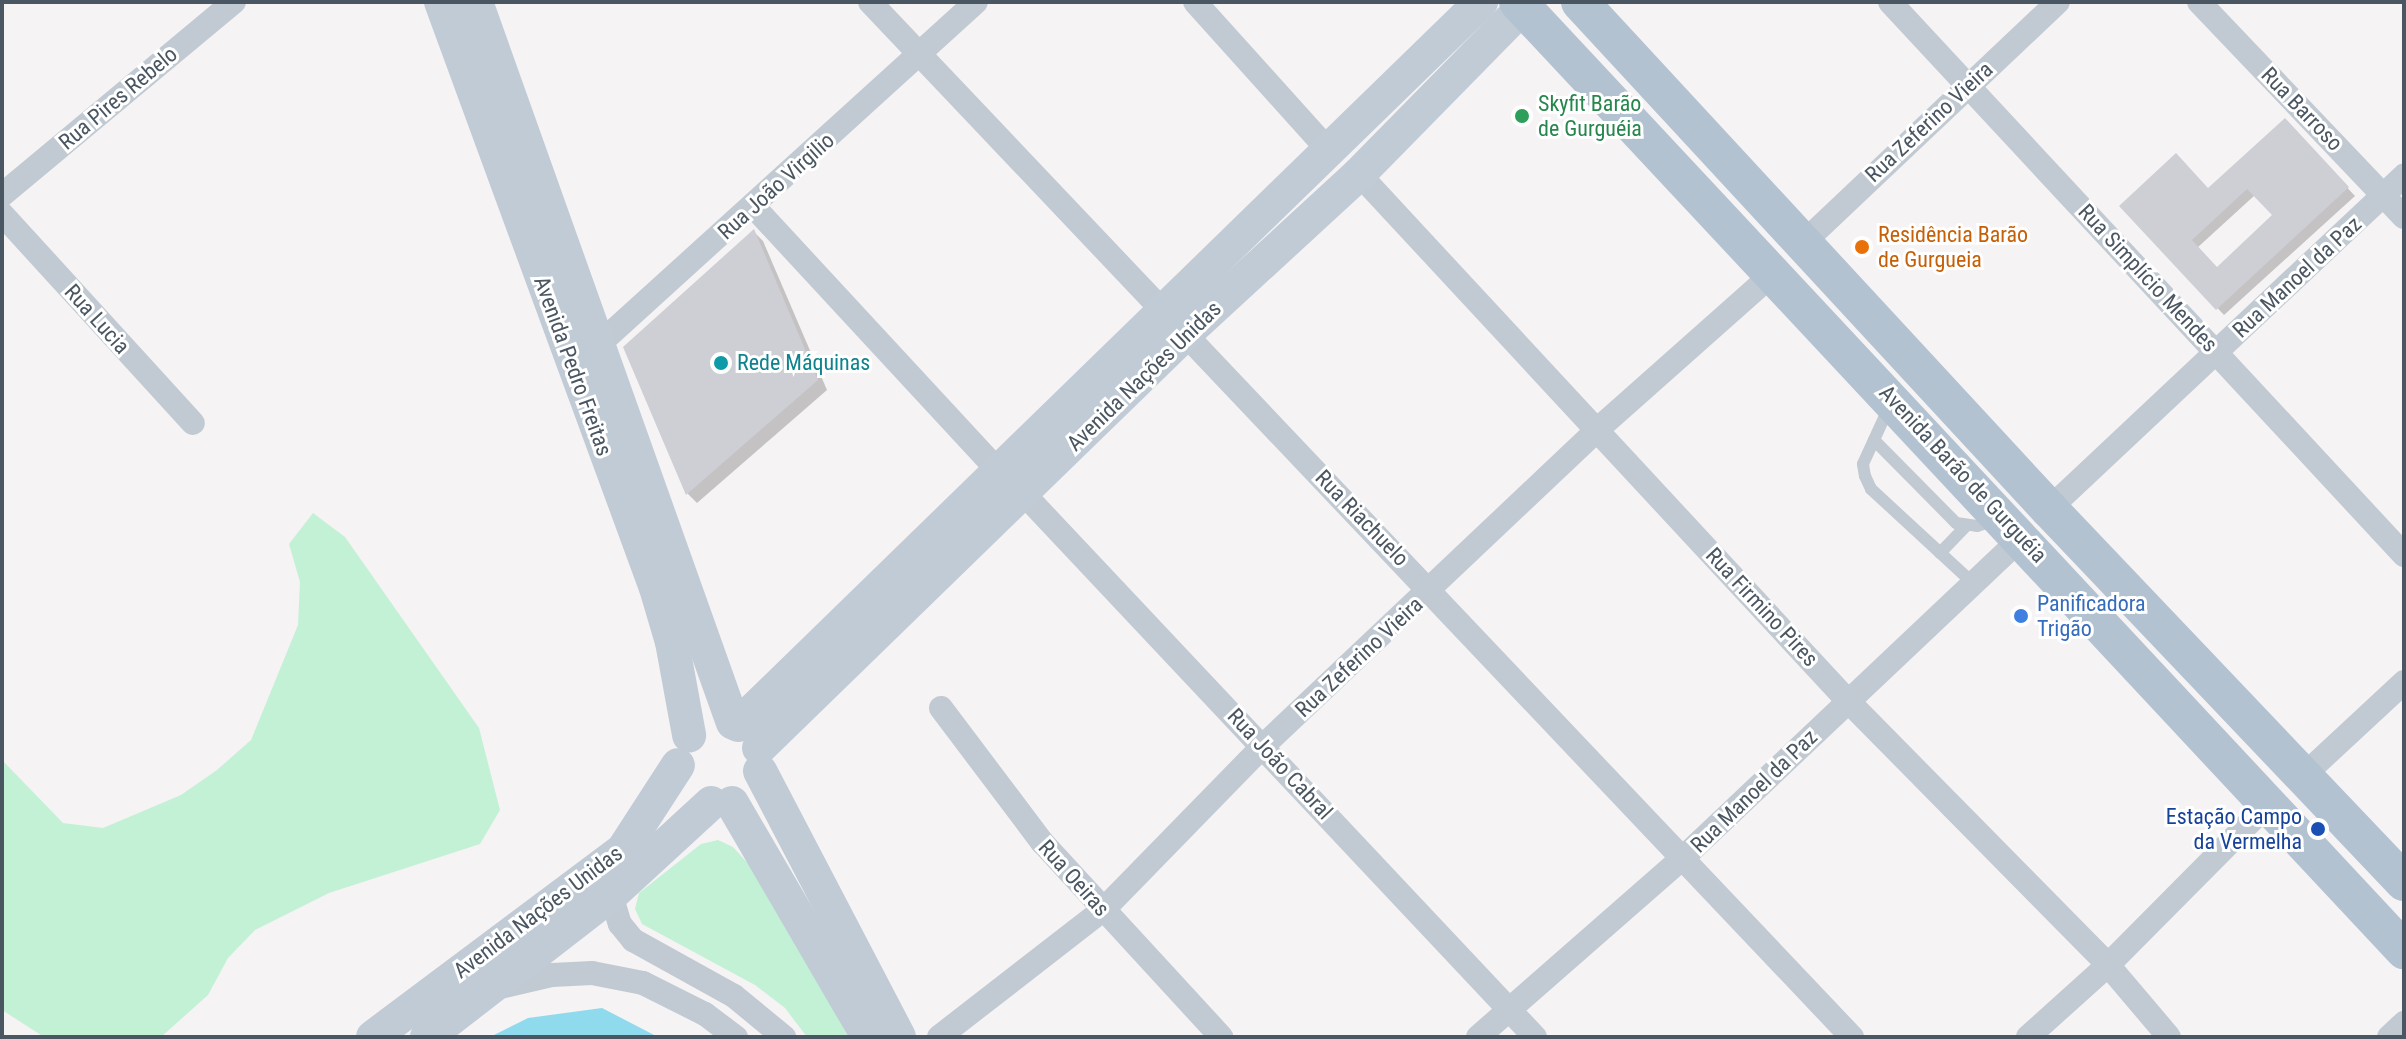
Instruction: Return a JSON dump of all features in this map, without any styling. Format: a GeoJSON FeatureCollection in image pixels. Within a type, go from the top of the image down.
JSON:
{"type":"FeatureCollection","features":[{"type":"Feature","properties":{"kind":"main road","name":"Avenida Barão de Gurguéia"},"geometry":{"type":"LineString","coordinates":[[1580,2],[2049,509],[2404,882]]}},
{"type":"Feature","properties":{"kind":"main road","name":"Avenida Barão de Gurguéia"},"geometry":{"type":"LineString","coordinates":[[1523,3],[2012,527],[2266,806],[2404,950]]}},
{"type":"Feature","properties":{"kind":"street","name":"Rua Pires Rebelo"},"geometry":{"type":"LineString","coordinates":[[2,195],[234,2]]}},
{"type":"Feature","properties":{"kind":"street","name":"Avenida Pedro Freitas"},"geometry":{"type":"LineString","coordinates":[[441,2],[747,742],[899,1037]]}},
{"type":"Feature","properties":{"kind":"street","name":"Avenida Pedro Freitas"},"geometry":{"type":"LineString","coordinates":[[476,2],[672,642],[683,750]]}},
{"type":"Feature","properties":{"kind":"street","name":"Rua Riachuelo"},"geometry":{"type":"LineString","coordinates":[[870,2],[1685,856],[1852,1037]]}},
{"type":"Feature","properties":{"kind":"street","name":"Rua João Virgilio"},"geometry":{"type":"LineString","coordinates":[[586,356],[754,207],[976,2]]}},
{"type":"Feature","properties":{"kind":"street"},"geometry":{"type":"LineString","coordinates":[[1195,2],[1330,152]]}},
{"type":"Feature","properties":{"kind":"street","name":"Avenida Nações Unidas"},"geometry":{"type":"LineString","coordinates":[[747,742],[1174,323],[1330,152],[1481,2]]}},
{"type":"Feature","properties":{"kind":"street","name":"Rua Simplício Mendes"},"geometry":{"type":"LineString","coordinates":[[1890,2],[2404,555]]}},
{"type":"Feature","properties":{"kind":"street","name":"Rua Zeferino Vieira"},"geometry":{"type":"LineString","coordinates":[[1802,244],[2058,2]]}},
{"type":"Feature","properties":{"kind":"street","name":"Rua Barroso"},"geometry":{"type":"LineString","coordinates":[[2199,2],[2404,217]]}},
{"type":"Feature","properties":{"kind":"street","name":"Avenida Nações Unidas"},"geometry":{"type":"LineString","coordinates":[[1174,323],[1359,174],[1523,3]]}},
{"type":"Feature","properties":{"kind":"street","name":"Rua Firmino Pires"},"geometry":{"type":"LineString","coordinates":[[1359,174],[1848,701],[2108,965],[2169,1037]]}},
{"type":"Feature","properties":{"kind":"street","name":"Rua Manoel da Paz"},"geometry":{"type":"LineString","coordinates":[[2049,509],[2404,176]]}},
{"type":"Feature","properties":{"kind":"street","name":"Rua João Cabral"},"geometry":{"type":"LineString","coordinates":[[754,207],[1535,1037]]}},
{"type":"Feature","properties":{"kind":"street","name":"Rua Lucia"},"geometry":{"type":"LineString","coordinates":[[2,214],[193,423]]}},
{"type":"Feature","properties":{"kind":"street","name":"Rua Zeferino Vieira"},"geometry":{"type":"LineString","coordinates":[[939,1037],[1103,910],[1263,746],[1598,429],[1775,272]]}},
{"type":"Feature","properties":{"kind":"street","name":"Rua Manoel da Paz"},"geometry":{"type":"LineString","coordinates":[[1478,1037],[1685,856],[1973,583],[2012,527]]}},
{"type":"Feature","properties":{"kind":"street"},"geometry":{"type":"LineString","coordinates":[[2303,776],[2404,682]]}},
{"type":"Feature","properties":{"kind":"street","name":"Rua Oeiras"},"geometry":{"type":"LineString","coordinates":[[941,708],[990,780],[1103,910],[1221,1037]]}},
{"type":"Feature","properties":{"kind":"street"},"geometry":{"type":"LineString","coordinates":[[721,803],[751,789],[747,742],[709,723],[683,750],[688,790],[721,803],[868,1037]]}},
{"type":"Feature","properties":{"kind":"street","name":"Avenida Nações Unidas"},"geometry":{"type":"LineString","coordinates":[[373,1037],[623,850],[683,750]]}},
{"type":"Feature","properties":{"kind":"street","name":"Avenida Nações Unidas"},"geometry":{"type":"LineString","coordinates":[[427,1037],[611,895],[721,803]]}},
{"type":"Feature","properties":{"kind":"street"},"geometry":{"type":"LineString","coordinates":[[2028,1037],[2108,965],[2266,806]]}},
{"type":"Feature","properties":{"kind":"street"},"geometry":{"type":"LineString","coordinates":[[611,895],[620,924],[633,940],[734,996],[784,1037]]}},
{"type":"Feature","properties":{"kind":"street"},"geometry":{"type":"LineString","coordinates":[[493,988],[565,974],[643,983],[705,1014],[736,1037]]}},
{"type":"Feature","properties":{"kind":"street"},"geometry":{"type":"LineString","coordinates":[[2389,1037],[2404,1023]]}},
{"type":"Feature","properties":{"kind":"lane"},"geometry":{"type":"LineString","coordinates":[[1893,399],[1863,464],[1871,489],[1973,583]]}},
{"type":"Feature","properties":{"kind":"lane"},"geometry":{"type":"LineString","coordinates":[[1874,440],[1956,523],[2012,527]]}},
{"type":"Feature","properties":{"kind":"lane"},"geometry":{"type":"LineString","coordinates":[[1940,553],[1966,526]]}},
{"type":"Feature","properties":{"kind":"green space"},"geometry":{"type":"Polygon","coordinates":[[[313,513],[345,537],[479,728],[500,810],[480,844],[329,893],[255,930],[228,958],[208,995],[161,1037],[44,1037],[2,1010],[2,760],[63,823],[103,828],[181,795],[217,770],[251,740],[298,625],[300,582],[289,544],[313,513]]]}},
{"type":"Feature","properties":{"kind":"green space"},"geometry":{"type":"Polygon","coordinates":[[[718,840],[733,847],[764,881],[848,1037],[807,1037],[785,1008],[755,985],[642,924],[635,909],[639,893],[701,844],[718,840]]]}},
{"type":"Feature","properties":{"kind":"water"},"geometry":{"type":"Polygon","coordinates":[[[602,1008],[658,1037],[490,1037],[528,1018],[602,1008]]]}},
{"type":"Feature","properties":{"kind":"building"},"geometry":{"type":"Polygon","coordinates":[[[2285,118],[2349,187],[2216,310],[2119,206],[2176,153],[2208,188],[2285,118]],[[2247,189],[2192,240],[2217,267],[2272,215],[2247,189]]]}},
{"type":"Feature","properties":{"kind":"building","name":"Rede Máquinas"},"geometry":{"type":"Polygon","coordinates":[[[754,229],[818,380],[686,495],[623,347],[754,229]]]}},
{"type":"Feature","properties":{"kind":"place","name":"Skyfit Barão de Gurguéia"},"geometry":{"type":"Point","coordinates":[1522,116]}},
{"type":"Feature","properties":{"kind":"place","name":"Residência Barão de Gurgueia"},"geometry":{"type":"Point","coordinates":[1862,247]}},
{"type":"Feature","properties":{"kind":"place","name":"Rede Máquinas"},"geometry":{"type":"Point","coordinates":[721,363]}},
{"type":"Feature","properties":{"kind":"place","name":"Panificadora Trigão"},"geometry":{"type":"Point","coordinates":[2021,616]}},
{"type":"Feature","properties":{"kind":"place","name":"Estação Campo da Vermelha"},"geometry":{"type":"Point","coordinates":[2318,829]}}]}
